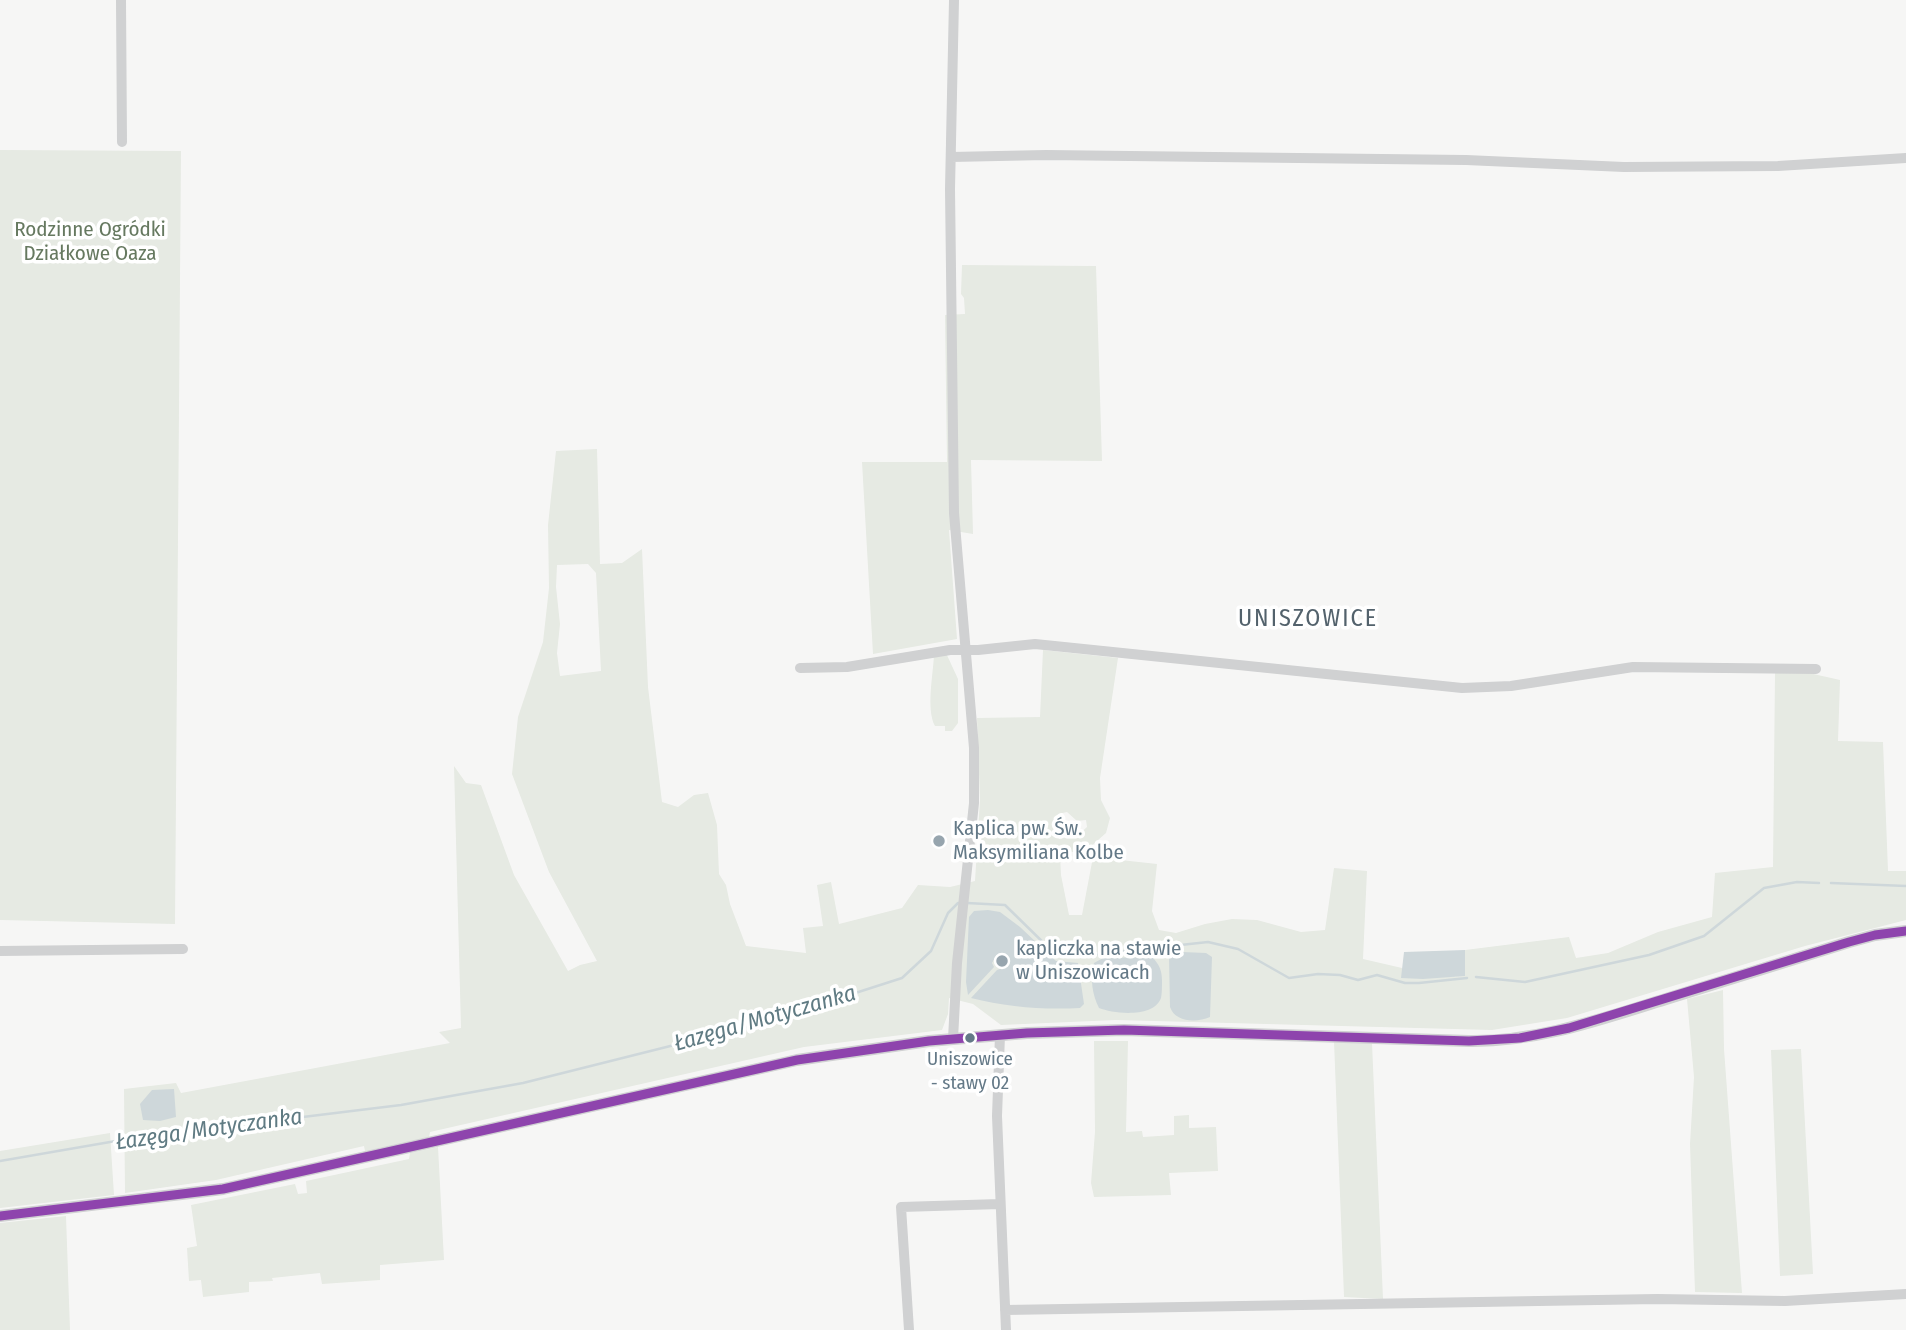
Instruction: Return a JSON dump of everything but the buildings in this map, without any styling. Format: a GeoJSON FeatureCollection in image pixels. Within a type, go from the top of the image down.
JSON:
{"type":"FeatureCollection","features":[{"type":"Feature","properties":{"kind":"street"},"geometry":{"type":"LineString","coordinates":[[121,0],[122,142]]}},
{"type":"Feature","properties":{"kind":"street"},"geometry":{"type":"LineString","coordinates":[[953,1039],[974,789],[974,748],[954,513],[951,157],[954,0]]}},
{"type":"Feature","properties":{"kind":"street"},"geometry":{"type":"LineString","coordinates":[[951,157],[1046,155],[1466,160],[1624,167],[1779,166],[1906,158]]}},
{"type":"Feature","properties":{"kind":"street"},"geometry":{"type":"LineString","coordinates":[[800,668],[847,667],[950,650],[1035,644],[1493,689],[1633,667],[1816,669]]}},
{"type":"Feature","properties":{"kind":"street"},"geometry":{"type":"LineString","coordinates":[[0,1216],[223,1189],[807,1058],[953,1039],[1124,1030],[1508,1040],[1594,1022],[1875,934],[1906,931]]}},
{"type":"Feature","properties":{"kind":"street"},"geometry":{"type":"LineString","coordinates":[[0,951],[183,949]]}},
{"type":"Feature","properties":{"kind":"street"},"geometry":{"type":"LineString","coordinates":[[1000,1035],[998,1116],[1006,1330]]}},
{"type":"Feature","properties":{"kind":"street"},"geometry":{"type":"LineString","coordinates":[[909,1330],[901,1207],[1000,1205]]}},
{"type":"Feature","properties":{"kind":"street"},"geometry":{"type":"LineString","coordinates":[[1005,1310],[1657,1299],[1785,1301],[1906,1294]]}},
{"type":"Feature","properties":{"kind":"green space","name":"Rodzinne Ogródki Działkowe Oaza"},"geometry":{"type":"Polygon","coordinates":[[[0,150],[181,151],[175,924],[0,920],[0,150]]]}},
{"type":"Feature","properties":{"kind":"green space"},"geometry":{"type":"Polygon","coordinates":[[[962,265],[1096,266],[1102,461],[971,460],[973,534],[949,530],[957,639],[873,654],[862,462],[947,462],[945,315],[965,314],[964,298],[961,294],[962,265]]]}},
{"type":"Feature","properties":{"kind":"green space"},"geometry":{"type":"Polygon","coordinates":[[[597,449],[600,564],[622,563],[642,549],[648,687],[662,802],[678,807],[694,795],[708,793],[717,825],[719,874],[726,885],[730,904],[746,946],[806,953],[803,928],[823,926],[817,885],[831,882],[839,924],[902,908],[918,885],[950,887],[975,881],[980,800],[977,718],[1040,717],[1043,650],[1118,658],[1100,778],[1101,800],[1110,818],[1106,833],[1089,848],[1060,855],[1069,915],[1082,915],[1093,857],[1157,864],[1152,911],[1159,930],[1176,933],[1232,919],[1257,920],[1301,932],[1325,930],[1334,868],[1367,871],[1363,959],[1402,968],[1402,978],[1464,976],[1465,950],[1569,937],[1576,958],[1608,953],[1658,932],[1712,917],[1715,873],[1773,867],[1775,673],[1809,673],[1840,680],[1838,741],[1883,742],[1888,871],[1906,871],[1906,920],[1805,946],[1567,1018],[1492,1030],[1116,1020],[1001,1025],[973,1004],[949,998],[948,1014],[942,1030],[804,1047],[430,1132],[429,1137],[365,1151],[364,1146],[216,1180],[125,1193],[124,1089],[176,1083],[181,1093],[450,1043],[439,1032],[461,1028],[454,766],[466,783],[481,785],[514,875],[568,971],[597,961],[549,872],[512,774],[518,717],[543,642],[549,588],[548,525],[556,451],[597,449]],[[588,564],[557,565],[556,587],[560,624],[557,653],[560,676],[601,671],[596,573],[588,564]],[[1067,812],[1058,814],[1059,839],[1078,835],[1087,827],[1086,820],[1077,821],[1067,812]]]}},
{"type":"Feature","properties":{"kind":"green space"},"geometry":{"type":"Polygon","coordinates":[[[946,653],[958,679],[958,723],[952,731],[945,731],[945,726],[935,726],[931,711],[934,655],[946,653]]]}},
{"type":"Feature","properties":{"kind":"green space"},"geometry":{"type":"Polygon","coordinates":[[[1723,990],[1724,1049],[1742,1293],[1695,1292],[1690,1144],[1694,1077],[1687,999],[1723,990]]]}},
{"type":"Feature","properties":{"kind":"green space"},"geometry":{"type":"Polygon","coordinates":[[[1094,1041],[1128,1041],[1126,1132],[1142,1131],[1143,1137],[1174,1135],[1174,1116],[1189,1115],[1189,1128],[1216,1127],[1218,1171],[1169,1173],[1171,1195],[1094,1197],[1091,1183],[1095,1132],[1094,1041]]]}},
{"type":"Feature","properties":{"kind":"green space"},"geometry":{"type":"Polygon","coordinates":[[[1334,1041],[1372,1043],[1383,1299],[1344,1297],[1334,1041]]]}},
{"type":"Feature","properties":{"kind":"green space"},"geometry":{"type":"Polygon","coordinates":[[[1801,1049],[1813,1274],[1780,1276],[1771,1050],[1801,1049]]]}},
{"type":"Feature","properties":{"kind":"green space"},"geometry":{"type":"Polygon","coordinates":[[[110,1133],[114,1195],[0,1208],[0,1151],[110,1133]]]}},
{"type":"Feature","properties":{"kind":"green space"},"geometry":{"type":"Polygon","coordinates":[[[438,1147],[444,1260],[380,1265],[380,1280],[322,1284],[320,1273],[249,1282],[249,1292],[203,1297],[201,1280],[189,1281],[187,1248],[197,1246],[191,1205],[295,1184],[298,1194],[307,1193],[306,1181],[409,1159],[410,1153],[438,1147]]]}},
{"type":"Feature","properties":{"kind":"green space"},"geometry":{"type":"Polygon","coordinates":[[[66,1216],[70,1330],[0,1330],[0,1223],[66,1216]]]}},
{"type":"Feature","properties":{"kind":"shaded area"},"geometry":{"type":"Polygon","coordinates":[[[974,911],[1000,912],[1020,927],[1056,961],[1078,963],[1084,1004],[1080,1008],[1025,1007],[971,998],[997,970],[1008,966],[1008,959],[1002,955],[996,956],[992,963],[994,967],[968,995],[966,982],[969,917],[974,911]]]}},
{"type":"Feature","properties":{"kind":"shaded area"},"geometry":{"type":"Polygon","coordinates":[[[1465,950],[1465,976],[1401,978],[1404,952],[1465,950]]]}},
{"type":"Feature","properties":{"kind":"shaded area"},"geometry":{"type":"Polygon","coordinates":[[[1182,952],[1206,953],[1212,957],[1210,1017],[1187,1020],[1176,1016],[1170,1007],[1169,955],[1182,952]]]}},
{"type":"Feature","properties":{"kind":"shaded area"},"geometry":{"type":"Polygon","coordinates":[[[1152,957],[1160,968],[1162,977],[1161,996],[1157,1004],[1142,1012],[1133,1013],[1099,1008],[1092,986],[1094,963],[1103,958],[1152,957]]]}},
{"type":"Feature","properties":{"kind":"shaded area"},"geometry":{"type":"Polygon","coordinates":[[[174,1089],[176,1117],[160,1121],[143,1120],[140,1104],[152,1090],[174,1089]]]}},
{"type":"Feature","properties":{"kind":"waterway","name":"Łazęga/Motyczanka"},"geometry":{"type":"LineString","coordinates":[[1476,977],[1525,982],[1649,955],[1704,936],[1764,888],[1797,882],[1819,883]]}},
{"type":"Feature","properties":{"kind":"waterway","name":"Łazęga/Motyczanka"},"geometry":{"type":"LineString","coordinates":[[1831,883],[1906,886]]}},
{"type":"Feature","properties":{"kind":"waterway","name":"Łazęga/Motyczanka"},"geometry":{"type":"LineString","coordinates":[[0,1161],[139,1137],[401,1105],[523,1083],[762,1023],[902,978],[931,951],[948,913],[960,903]]}},
{"type":"Feature","properties":{"kind":"waterway","name":"Łazęga/Motyczanka"},"geometry":{"type":"LineString","coordinates":[[967,903],[1005,905],[1054,953],[1070,957],[1208,942],[1238,949],[1289,978],[1318,974],[1340,975],[1358,980],[1377,975],[1405,983],[1467,978]]}},
{"type":"Feature","properties":{"kind":"transit line"},"geometry":{"type":"LineString","coordinates":[[0,1216],[223,1189],[797,1060],[929,1041],[1027,1033],[1124,1030],[1469,1041],[1520,1038],[1569,1028],[1849,942],[1906,931]]}},
{"type":"Feature","properties":{"kind":"place","name":"Kaplica pw. Św. Maksymiliana Kolbe"},"geometry":{"type":"Point","coordinates":[939,841]}},
{"type":"Feature","properties":{"kind":"place","name":"kapliczka na stawie w Uniszowicach"},"geometry":{"type":"Point","coordinates":[1002,961]}},
{"type":"Feature","properties":{"kind":"place","name":"Uniszowice - stawy 02"},"geometry":{"type":"Point","coordinates":[970,1038]}},
{"type":"Feature","properties":{"kind":"district","name":"UNISZOWICE"},"geometry":{"type":"Point","coordinates":[1308,619]}}]}
